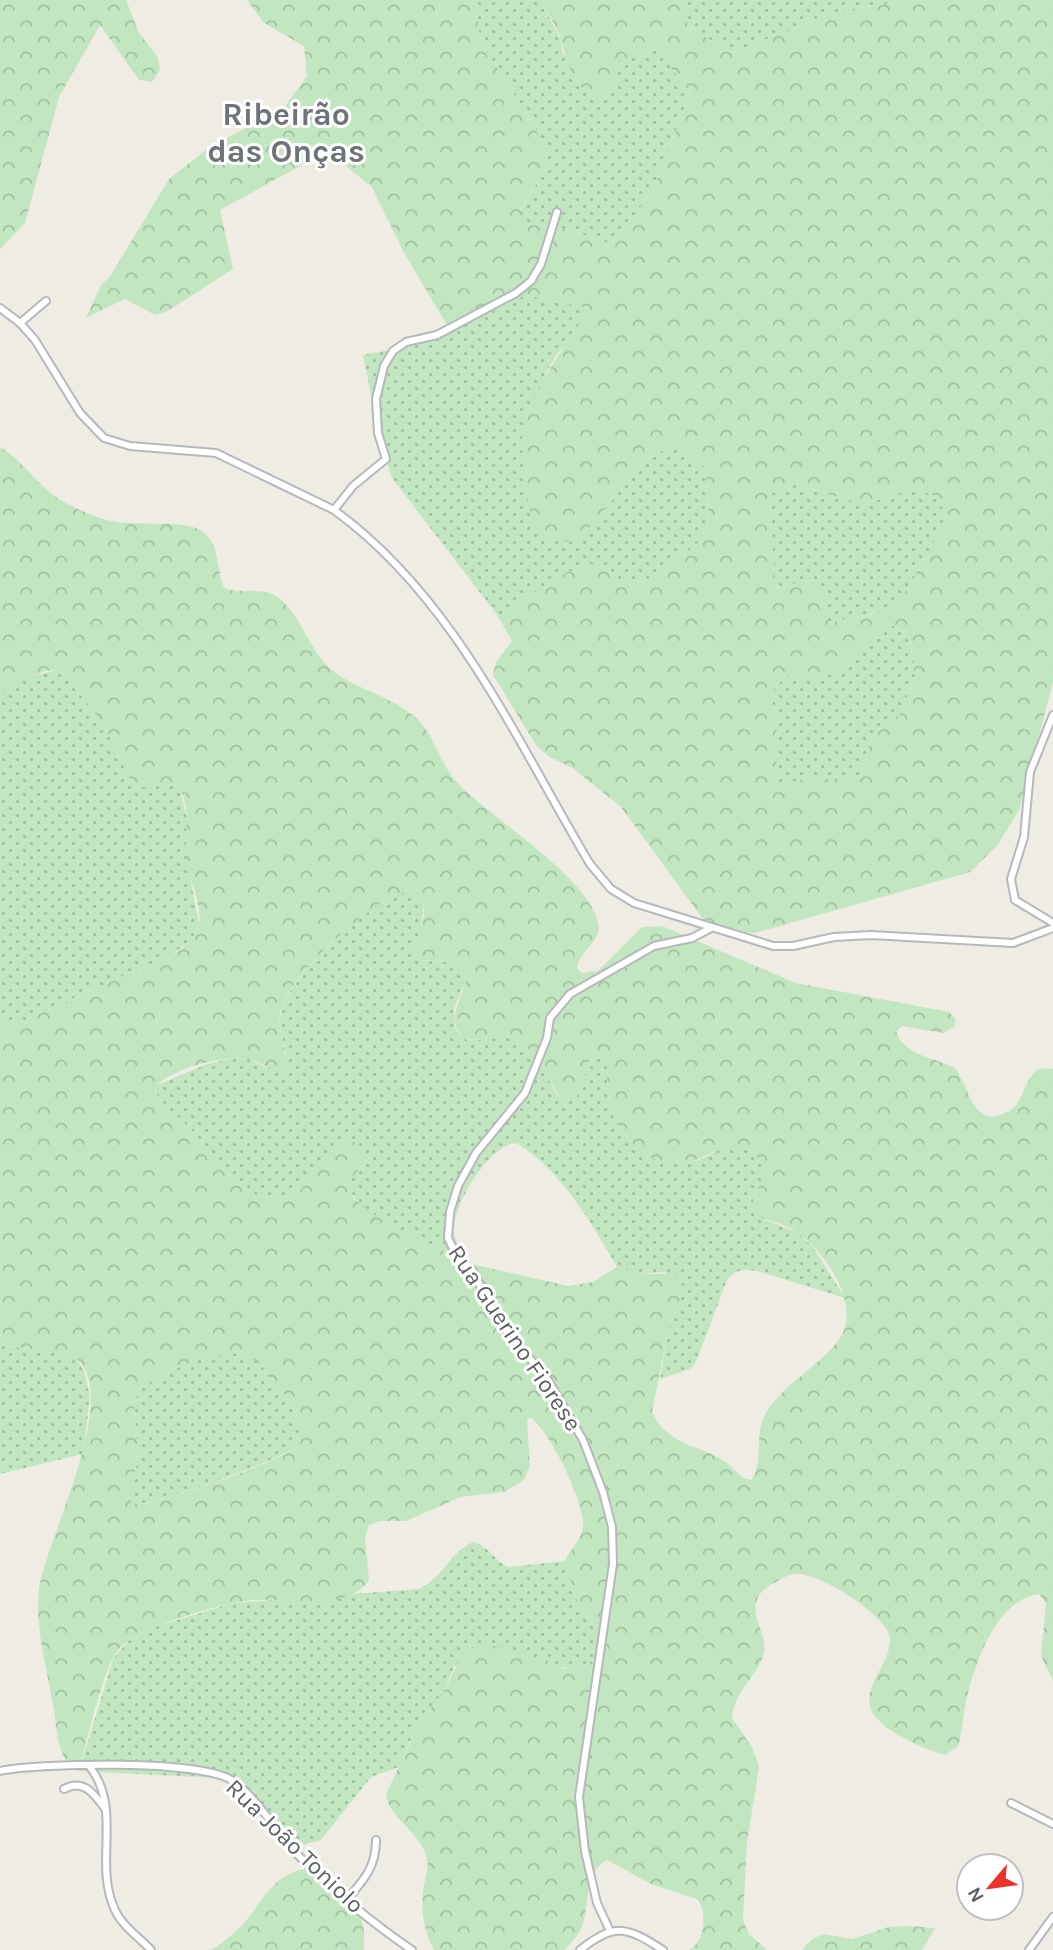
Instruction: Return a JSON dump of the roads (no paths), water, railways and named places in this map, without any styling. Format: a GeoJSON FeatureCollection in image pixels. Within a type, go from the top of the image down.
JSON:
{"type":"FeatureCollection","features":[{"type":"Feature","properties":{"kind":"street"},"geometry":{"type":"LineString","coordinates":[[334,510],[353,486],[386,458],[376,424],[376,399],[384,366],[393,351],[405,342],[437,335],[516,293],[531,281],[541,264],[557,212]]}},
{"type":"Feature","properties":{"kind":"street"},"geometry":{"type":"LineString","coordinates":[[20,323],[46,300]]}},
{"type":"Feature","properties":{"kind":"street"},"geometry":{"type":"LineString","coordinates":[[0,308],[20,323],[35,340],[80,414],[104,438],[130,446],[216,453],[334,510],[413,583],[480,673],[590,864],[611,889],[634,903],[773,946],[793,946],[834,937],[871,935],[1013,943],[1053,925]]}},
{"type":"Feature","properties":{"kind":"street"},"geometry":{"type":"LineString","coordinates":[[1053,715],[1030,772],[1024,837],[1011,879],[1015,900],[1053,925]]}},
{"type":"Feature","properties":{"kind":"street","name":"Rua Guerino Fiorese"},"geometry":{"type":"LineString","coordinates":[[610,1931],[597,1903],[585,1852],[579,1797],[613,1564],[612,1527],[603,1492],[569,1413],[548,1380],[495,1317],[473,1271],[457,1257],[448,1238],[450,1212],[458,1186],[476,1153],[525,1093],[547,1038],[550,1018],[570,993],[654,946],[692,938],[712,928]]}},
{"type":"Feature","properties":{"kind":"street","name":"Rua João Toniolo"},"geometry":{"type":"LineString","coordinates":[[0,1771],[42,1767],[161,1766],[210,1772],[233,1781],[297,1854],[412,1950]]}},
{"type":"Feature","properties":{"kind":"street"},"geometry":{"type":"LineString","coordinates":[[90,1767],[102,1782],[108,1812],[107,1884],[110,1898],[123,1922],[151,1950]]}},
{"type":"Feature","properties":{"kind":"street"},"geometry":{"type":"LineString","coordinates":[[64,1789],[73,1784],[84,1786],[108,1812]]}},
{"type":"Feature","properties":{"kind":"street"},"geometry":{"type":"LineString","coordinates":[[1011,1803],[1053,1824]]}},
{"type":"Feature","properties":{"kind":"street"},"geometry":{"type":"LineString","coordinates":[[348,1898],[365,1879],[376,1860],[376,1840]]}},
{"type":"Feature","properties":{"kind":"street"},"geometry":{"type":"LineString","coordinates":[[1029,1950],[1053,1917]]}},
{"type":"Feature","properties":{"kind":"street"},"geometry":{"type":"LineString","coordinates":[[580,1950],[610,1931],[637,1934],[663,1950]]}},
{"type":"Feature","properties":{"kind":"district","name":"Ribeirão das Onças"},"geometry":{"type":"Point","coordinates":[286,132]}}]}
